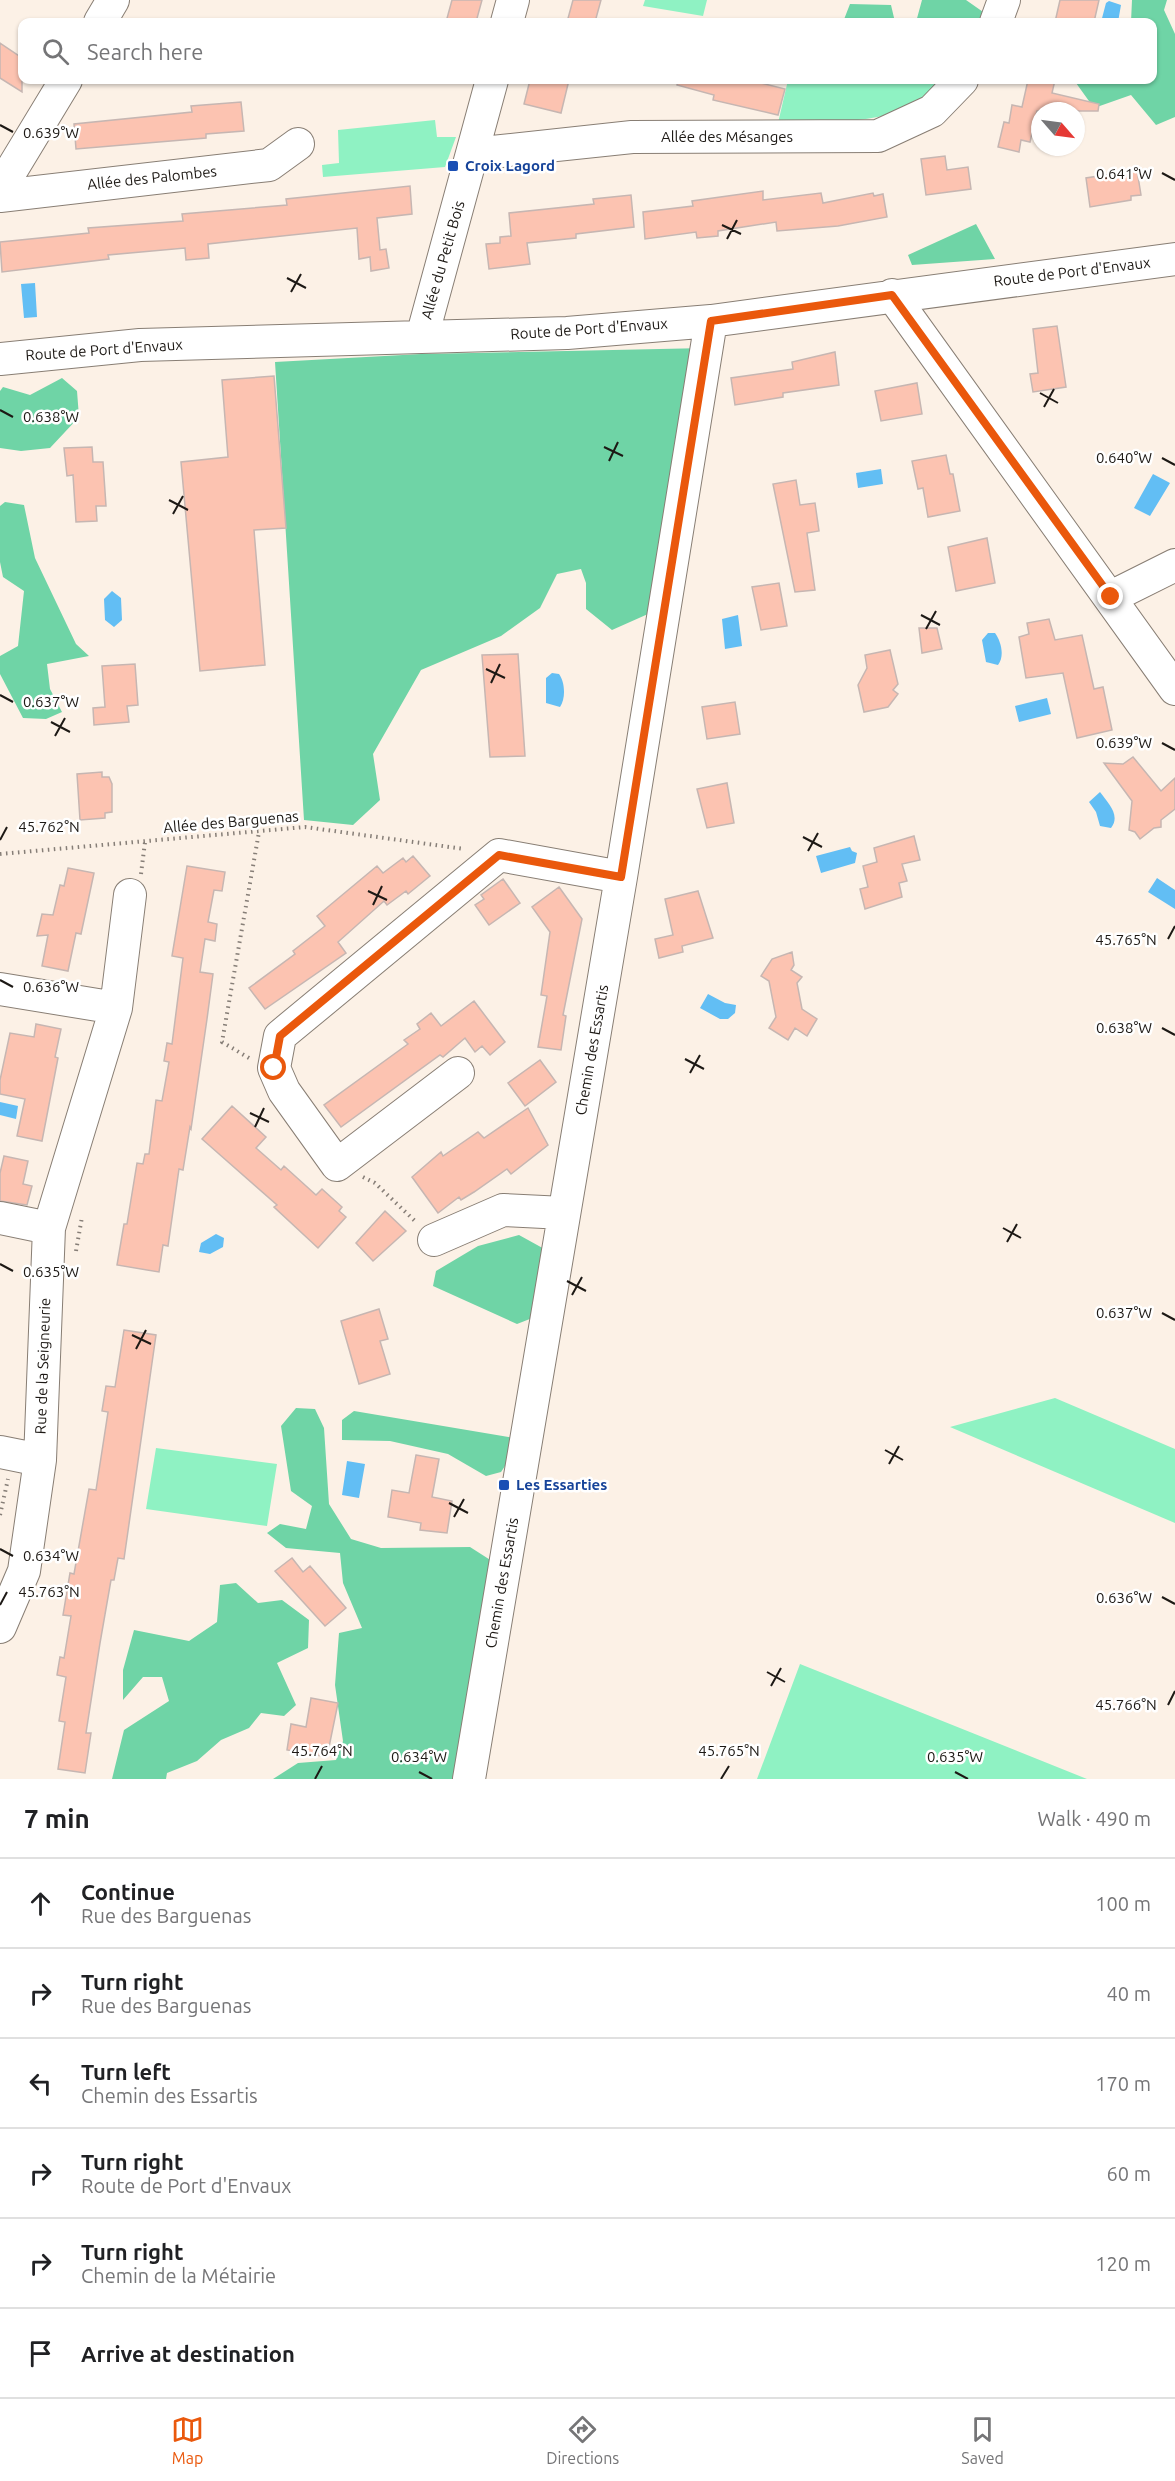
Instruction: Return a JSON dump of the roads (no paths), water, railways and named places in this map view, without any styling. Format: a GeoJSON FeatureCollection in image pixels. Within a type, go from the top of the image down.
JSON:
{"type":"FeatureCollection","features":[{"type":"Feature","properties":{"kind":"street"},"geometry":{"type":"LineString","coordinates":[[102,18],[113,0]]}},
{"type":"Feature","properties":{"kind":"street"},"geometry":{"type":"LineString","coordinates":[[508,18],[513,0]]}},
{"type":"Feature","properties":{"kind":"street"},"geometry":{"type":"LineString","coordinates":[[997,18],[1004,0]]}},
{"type":"Feature","properties":{"kind":"street"},"geometry":{"type":"LineString","coordinates":[[0,189],[64,84]]}},
{"type":"Feature","properties":{"kind":"street","name":"Allée du Petit Bois"},"geometry":{"type":"LineString","coordinates":[[422,336],[491,84]]}},
{"type":"Feature","properties":{"kind":"street","name":"Allée des Mésanges"},"geometry":{"type":"LineString","coordinates":[[473,154],[632,137],[878,136],[932,111],[958,84]]}},
{"type":"Feature","properties":{"kind":"street","name":"Allée des Palombes"},"geometry":{"type":"LineString","coordinates":[[0,196],[269,165],[298,144]]}},
{"type":"Feature","properties":{"kind":"street","name":"Route de Port d'Envaux"},"geometry":{"type":"LineString","coordinates":[[0,358],[140,345],[567,333],[711,321],[1175,259]]}},
{"type":"Feature","properties":{"kind":"street"},"geometry":{"type":"LineString","coordinates":[[892,295],[1175,688]]}},
{"type":"Feature","properties":{"kind":"street","name":"Chemin des Essartis"},"geometry":{"type":"LineString","coordinates":[[469,1779],[621,877],[711,321]]}},
{"type":"Feature","properties":{"kind":"street"},"geometry":{"type":"LineString","coordinates":[[1111,597],[1175,565]]}},
{"type":"Feature","properties":{"kind":"street"},"geometry":{"type":"LineString","coordinates":[[458,1073],[337,1166],[284,1091],[274,1068],[280,1036],[499,855],[621,877]]}},
{"type":"Feature","properties":{"kind":"street","name":"Rue de la Seigneurie"},"geometry":{"type":"LineString","coordinates":[[0,1627],[24,1571],[40,1460],[49,1228],[116,1008],[130,895]]}},
{"type":"Feature","properties":{"kind":"street"},"geometry":{"type":"LineString","coordinates":[[0,989],[116,1008]]}},
{"type":"Feature","properties":{"kind":"street"},"geometry":{"type":"LineString","coordinates":[[434,1240],[503,1210],[564,1214]]}},
{"type":"Feature","properties":{"kind":"street"},"geometry":{"type":"LineString","coordinates":[[0,1218],[49,1228]]}},
{"type":"Feature","properties":{"kind":"street"},"geometry":{"type":"LineString","coordinates":[[0,1452],[40,1460]]}},
{"type":"Feature","properties":{"kind":"water"},"geometry":{"type":"Polygon","coordinates":[[[1109,1],[1121,5],[1119,18],[1102,18],[1106,3],[1109,1]]]}},
{"type":"Feature","properties":{"kind":"water"},"geometry":{"type":"Polygon","coordinates":[[[35,283],[37,317],[24,318],[21,284],[35,283]]]}},
{"type":"Feature","properties":{"kind":"water"},"geometry":{"type":"Polygon","coordinates":[[[881,469],[883,484],[858,488],[856,473],[881,469]]]}},
{"type":"Feature","properties":{"kind":"water"},"geometry":{"type":"Polygon","coordinates":[[[1153,474],[1170,483],[1150,516],[1134,508],[1153,474]]]}},
{"type":"Feature","properties":{"kind":"water"},"geometry":{"type":"Polygon","coordinates":[[[112,591],[121,598],[122,620],[114,627],[105,620],[104,599],[112,591]]]}},
{"type":"Feature","properties":{"kind":"water"},"geometry":{"type":"Polygon","coordinates":[[[738,615],[742,646],[725,649],[722,619],[738,615]]]}},
{"type":"Feature","properties":{"kind":"water"},"geometry":{"type":"Polygon","coordinates":[[[988,633],[995,633],[999,640],[1002,653],[998,665],[986,662],[982,640],[988,633]]]}},
{"type":"Feature","properties":{"kind":"water"},"geometry":{"type":"Polygon","coordinates":[[[552,673],[559,674],[563,681],[564,695],[560,707],[546,703],[546,678],[552,673]]]}},
{"type":"Feature","properties":{"kind":"water"},"geometry":{"type":"Polygon","coordinates":[[[1047,698],[1051,714],[1019,722],[1015,706],[1047,698]]]}},
{"type":"Feature","properties":{"kind":"water"},"geometry":{"type":"Polygon","coordinates":[[[1100,792],[1114,814],[1114,823],[1111,828],[1100,826],[1096,812],[1089,802],[1100,792]]]}},
{"type":"Feature","properties":{"kind":"water"},"geometry":{"type":"Polygon","coordinates":[[[850,847],[857,853],[855,863],[821,873],[816,856],[850,847]]]}},
{"type":"Feature","properties":{"kind":"water"},"geometry":{"type":"Polygon","coordinates":[[[1157,878],[1175,890],[1175,909],[1148,892],[1157,878]]]}},
{"type":"Feature","properties":{"kind":"water"},"geometry":{"type":"Polygon","coordinates":[[[708,994],[725,1003],[736,1005],[735,1013],[728,1019],[720,1019],[700,1008],[708,994]]]}},
{"type":"Feature","properties":{"kind":"water"},"geometry":{"type":"Polygon","coordinates":[[[0,1102],[18,1106],[16,1119],[0,1115],[0,1102]]]}},
{"type":"Feature","properties":{"kind":"water"},"geometry":{"type":"Polygon","coordinates":[[[216,1234],[224,1238],[223,1247],[210,1254],[199,1252],[201,1243],[216,1234]]]}},
{"type":"Feature","properties":{"kind":"water"},"geometry":{"type":"Polygon","coordinates":[[[347,1461],[365,1464],[359,1498],[342,1495],[347,1461]]]}},
{"type":"Feature","properties":{"kind":"place","name":"Croix Lagord"},"geometry":{"type":"Point","coordinates":[453,166]}},
{"type":"Feature","properties":{"kind":"place","name":"Les Essarties"},"geometry":{"type":"Point","coordinates":[504,1485]}}]}
